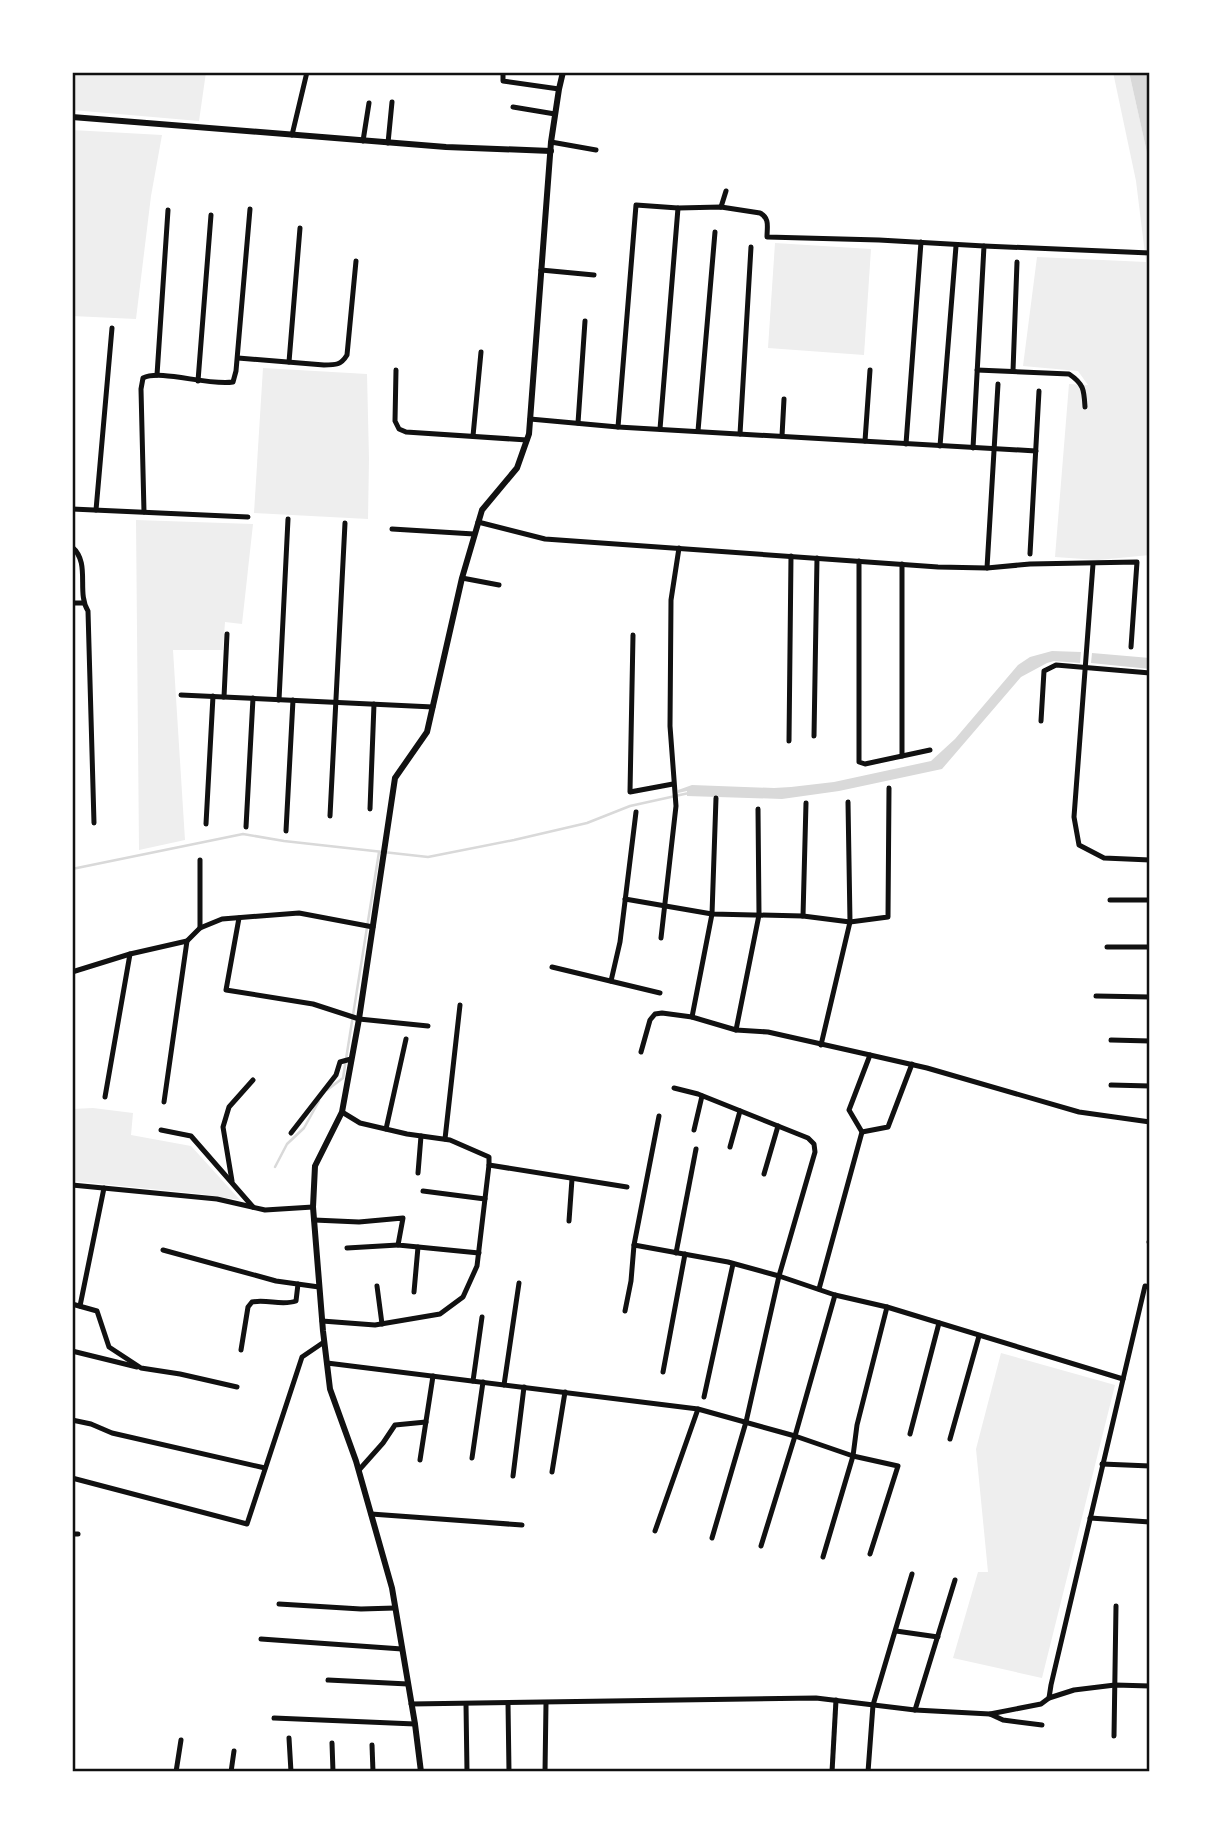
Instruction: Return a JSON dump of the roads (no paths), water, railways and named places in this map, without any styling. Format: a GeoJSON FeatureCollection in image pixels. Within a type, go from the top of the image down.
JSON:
{"type":"FeatureCollection","features":[{"type":"Feature","properties":{"kind":"street"},"geometry":{"type":"LineString","coordinates":[[292,135],[307,72]]}},
{"type":"Feature","properties":{"kind":"street"},"geometry":{"type":"LineString","coordinates":[[503,72],[503,81],[559,89]]}},
{"type":"Feature","properties":{"kind":"street"},"geometry":{"type":"LineString","coordinates":[[421,1772],[392,1588],[359,1470],[330,1389],[313,1207],[315,1166],[342,1112],[395,778],[427,732],[462,578],[482,510],[517,468],[527,440],[551,142],[563,72]]}},
{"type":"Feature","properties":{"kind":"street"},"geometry":{"type":"LineString","coordinates":[[388,143],[392,102]]}},
{"type":"Feature","properties":{"kind":"street"},"geometry":{"type":"LineString","coordinates":[[363,141],[369,103]]}},
{"type":"Feature","properties":{"kind":"street"},"geometry":{"type":"LineString","coordinates":[[513,107],[555,114]]}},
{"type":"Feature","properties":{"kind":"street"},"geometry":{"type":"LineString","coordinates":[[72,117],[388,143],[551,151]]}},
{"type":"Feature","properties":{"kind":"street"},"geometry":{"type":"LineString","coordinates":[[551,142],[596,150]]}},
{"type":"Feature","properties":{"kind":"street"},"geometry":{"type":"LineString","coordinates":[[721,207],[726,191]]}},
{"type":"Feature","properties":{"kind":"street"},"geometry":{"type":"LineString","coordinates":[[618,427],[636,205],[721,207],[760,213],[767,219],[767,237],[1150,253]]}},
{"type":"Feature","properties":{"kind":"street"},"geometry":{"type":"LineString","coordinates":[[660,429],[678,208]]}},
{"type":"Feature","properties":{"kind":"street"},"geometry":{"type":"LineString","coordinates":[[144,512],[143,378],[151,374],[198,381],[233,382],[238,358],[250,209]]}},
{"type":"Feature","properties":{"kind":"street"},"geometry":{"type":"LineString","coordinates":[[157,375],[168,210]]}},
{"type":"Feature","properties":{"kind":"street"},"geometry":{"type":"LineString","coordinates":[[198,381],[211,215]]}},
{"type":"Feature","properties":{"kind":"street"},"geometry":{"type":"LineString","coordinates":[[289,362],[300,228]]}},
{"type":"Feature","properties":{"kind":"street"},"geometry":{"type":"LineString","coordinates":[[698,431],[715,232]]}},
{"type":"Feature","properties":{"kind":"street"},"geometry":{"type":"LineString","coordinates":[[906,444],[921,242]]}},
{"type":"Feature","properties":{"kind":"street"},"geometry":{"type":"LineString","coordinates":[[940,446],[956,246]]}},
{"type":"Feature","properties":{"kind":"street"},"geometry":{"type":"LineString","coordinates":[[973,448],[984,246]]}},
{"type":"Feature","properties":{"kind":"street"},"geometry":{"type":"LineString","coordinates":[[740,434],[751,247]]}},
{"type":"Feature","properties":{"kind":"street"},"geometry":{"type":"LineString","coordinates":[[238,358],[324,365],[338,365],[343,362],[347,355],[356,261]]}},
{"type":"Feature","properties":{"kind":"street"},"geometry":{"type":"LineString","coordinates":[[1013,371],[1017,262]]}},
{"type":"Feature","properties":{"kind":"street"},"geometry":{"type":"LineString","coordinates":[[541,270],[594,275]]}},
{"type":"Feature","properties":{"kind":"street"},"geometry":{"type":"LineString","coordinates":[[578,423],[585,321]]}},
{"type":"Feature","properties":{"kind":"street"},"geometry":{"type":"LineString","coordinates":[[96,510],[112,328]]}},
{"type":"Feature","properties":{"kind":"street"},"geometry":{"type":"LineString","coordinates":[[473,436],[481,352]]}},
{"type":"Feature","properties":{"kind":"street"},"geometry":{"type":"LineString","coordinates":[[396,370],[395,421],[399,429],[406,432],[527,440]]}},
{"type":"Feature","properties":{"kind":"street"},"geometry":{"type":"LineString","coordinates":[[865,441],[870,370]]}},
{"type":"Feature","properties":{"kind":"street"},"geometry":{"type":"LineString","coordinates":[[976,370],[1069,374],[1079,382],[1084,392],[1085,407]]}},
{"type":"Feature","properties":{"kind":"street"},"geometry":{"type":"LineString","coordinates":[[987,568],[998,384]]}},
{"type":"Feature","properties":{"kind":"street"},"geometry":{"type":"LineString","coordinates":[[1030,554],[1040,391]]}},
{"type":"Feature","properties":{"kind":"street"},"geometry":{"type":"LineString","coordinates":[[782,436],[784,399]]}},
{"type":"Feature","properties":{"kind":"street"},"geometry":{"type":"LineString","coordinates":[[530,419],[618,427],[1036,452]]}},
{"type":"Feature","properties":{"kind":"street"},"geometry":{"type":"LineString","coordinates":[[72,509],[248,517]]}},
{"type":"Feature","properties":{"kind":"street"},"geometry":{"type":"LineString","coordinates":[[279,700],[288,519]]}},
{"type":"Feature","properties":{"kind":"street"},"geometry":{"type":"LineString","coordinates":[[478,522],[545,539],[902,564],[987,568],[1030,564],[1137,562],[1131,647]]}},
{"type":"Feature","properties":{"kind":"street"},"geometry":{"type":"LineString","coordinates":[[330,816],[345,523]]}},
{"type":"Feature","properties":{"kind":"street"},"geometry":{"type":"LineString","coordinates":[[392,529],[474,534]]}},
{"type":"Feature","properties":{"kind":"street"},"geometry":{"type":"LineString","coordinates":[[72,547],[78,552],[81,561],[83,603],[88,611],[93,823]]}},
{"type":"Feature","properties":{"kind":"street"},"geometry":{"type":"LineString","coordinates":[[662,938],[676,806],[670,726],[671,600],[679,548]]}},
{"type":"Feature","properties":{"kind":"street"},"geometry":{"type":"LineString","coordinates":[[789,741],[791,556]]}},
{"type":"Feature","properties":{"kind":"street"},"geometry":{"type":"LineString","coordinates":[[814,736],[817,558]]}},
{"type":"Feature","properties":{"kind":"street"},"geometry":{"type":"LineString","coordinates":[[859,561],[859,762],[865,764],[930,750]]}},
{"type":"Feature","properties":{"kind":"street"},"geometry":{"type":"LineString","coordinates":[[902,564],[902,756]]}},
{"type":"Feature","properties":{"kind":"street"},"geometry":{"type":"LineString","coordinates":[[1093,564],[1074,817],[1079,845],[1104,858],[1150,860]]}},
{"type":"Feature","properties":{"kind":"street"},"geometry":{"type":"LineString","coordinates":[[462,578],[499,585]]}},
{"type":"Feature","properties":{"kind":"street"},"geometry":{"type":"LineString","coordinates":[[72,603],[83,603]]}},
{"type":"Feature","properties":{"kind":"street"},"geometry":{"type":"LineString","coordinates":[[223,697],[227,634]]}},
{"type":"Feature","properties":{"kind":"street"},"geometry":{"type":"LineString","coordinates":[[633,635],[630,792],[673,783]]}},
{"type":"Feature","properties":{"kind":"street"},"geometry":{"type":"LineString","coordinates":[[1041,721],[1044,671],[1056,665],[1150,673]]}},
{"type":"Feature","properties":{"kind":"street"},"geometry":{"type":"LineString","coordinates":[[181,695],[433,707]]}},
{"type":"Feature","properties":{"kind":"street"},"geometry":{"type":"LineString","coordinates":[[206,824],[213,696]]}},
{"type":"Feature","properties":{"kind":"street"},"geometry":{"type":"LineString","coordinates":[[246,827],[253,698]]}},
{"type":"Feature","properties":{"kind":"street"},"geometry":{"type":"LineString","coordinates":[[286,831],[293,700]]}},
{"type":"Feature","properties":{"kind":"street"},"geometry":{"type":"LineString","coordinates":[[370,809],[374,704]]}},
{"type":"Feature","properties":{"kind":"street"},"geometry":{"type":"LineString","coordinates":[[625,899],[712,914],[803,916],[850,922],[888,917],[890,788]]}},
{"type":"Feature","properties":{"kind":"street"},"geometry":{"type":"LineString","coordinates":[[691,1017],[712,914],[716,798]]}},
{"type":"Feature","properties":{"kind":"street"},"geometry":{"type":"LineString","coordinates":[[821,1045],[850,922],[848,802]]}},
{"type":"Feature","properties":{"kind":"street"},"geometry":{"type":"LineString","coordinates":[[803,916],[806,803]]}},
{"type":"Feature","properties":{"kind":"street"},"geometry":{"type":"LineString","coordinates":[[736,1030],[759,915],[758,809]]}},
{"type":"Feature","properties":{"kind":"street"},"geometry":{"type":"LineString","coordinates":[[611,981],[620,942],[636,812]]}},
{"type":"Feature","properties":{"kind":"street"},"geometry":{"type":"LineString","coordinates":[[200,860],[200,928]]}},
{"type":"Feature","properties":{"kind":"street"},"geometry":{"type":"LineString","coordinates":[[1110,900],[1150,900]]}},
{"type":"Feature","properties":{"kind":"street"},"geometry":{"type":"LineString","coordinates":[[72,972],[130,954],[187,941],[200,928],[222,919],[299,913],[373,927]]}},
{"type":"Feature","properties":{"kind":"street"},"geometry":{"type":"LineString","coordinates":[[239,918],[226,990],[313,1004],[359,1018],[428,1026]]}},
{"type":"Feature","properties":{"kind":"street"},"geometry":{"type":"LineString","coordinates":[[164,1102],[187,941]]}},
{"type":"Feature","properties":{"kind":"street"},"geometry":{"type":"LineString","coordinates":[[1108,947],[1150,947]]}},
{"type":"Feature","properties":{"kind":"street"},"geometry":{"type":"LineString","coordinates":[[105,1097],[130,954]]}},
{"type":"Feature","properties":{"kind":"street"},"geometry":{"type":"LineString","coordinates":[[552,967],[660,993]]}},
{"type":"Feature","properties":{"kind":"street"},"geometry":{"type":"LineString","coordinates":[[1096,996],[1150,997]]}},
{"type":"Feature","properties":{"kind":"street"},"geometry":{"type":"LineString","coordinates":[[445,1139],[460,1005]]}},
{"type":"Feature","properties":{"kind":"street"},"geometry":{"type":"LineString","coordinates":[[641,1052],[650,1020],[655,1014],[662,1013],[691,1017],[736,1030],[768,1032],[912,1064],[1079,1112],[1150,1122]]}},
{"type":"Feature","properties":{"kind":"street"},"geometry":{"type":"LineString","coordinates":[[386,1129],[406,1039]]}},
{"type":"Feature","properties":{"kind":"street"},"geometry":{"type":"LineString","coordinates":[[1111,1040],[1150,1041]]}},
{"type":"Feature","properties":{"kind":"street"},"geometry":{"type":"LineString","coordinates":[[819,1289],[862,1132],[849,1110],[870,1055]]}},
{"type":"Feature","properties":{"kind":"street"},"geometry":{"type":"LineString","coordinates":[[291,1133],[336,1075],[340,1062],[351,1059]]}},
{"type":"Feature","properties":{"kind":"street"},"geometry":{"type":"LineString","coordinates":[[862,1132],[888,1127],[912,1064]]}},
{"type":"Feature","properties":{"kind":"street"},"geometry":{"type":"LineString","coordinates":[[233,1183],[223,1127],[228,1109],[253,1080]]}},
{"type":"Feature","properties":{"kind":"street"},"geometry":{"type":"LineString","coordinates":[[1111,1085],[1150,1086]]}},
{"type":"Feature","properties":{"kind":"street"},"geometry":{"type":"LineString","coordinates":[[674,1088],[778,1126],[808,1138],[814,1144],[779,1276],[746,1422],[712,1538]]}},
{"type":"Feature","properties":{"kind":"street"},"geometry":{"type":"LineString","coordinates":[[694,1130],[702,1096]]}},
{"type":"Feature","properties":{"kind":"street"},"geometry":{"type":"LineString","coordinates":[[730,1147],[740,1111]]}},
{"type":"Feature","properties":{"kind":"street"},"geometry":{"type":"LineString","coordinates":[[322,1321],[382,1324],[440,1314],[463,1297],[477,1266],[489,1165],[489,1157],[445,1139],[360,1123],[342,1112]]}},
{"type":"Feature","properties":{"kind":"street"},"geometry":{"type":"LineString","coordinates":[[625,1311],[634,1245],[659,1116]]}},
{"type":"Feature","properties":{"kind":"street"},"geometry":{"type":"LineString","coordinates":[[764,1174],[778,1126]]}},
{"type":"Feature","properties":{"kind":"street"},"geometry":{"type":"LineString","coordinates":[[161,1130],[191,1136],[253,1207]]}},
{"type":"Feature","properties":{"kind":"street"},"geometry":{"type":"LineString","coordinates":[[418,1173],[421,1136]]}},
{"type":"Feature","properties":{"kind":"street"},"geometry":{"type":"LineString","coordinates":[[676,1253],[696,1149]]}},
{"type":"Feature","properties":{"kind":"street"},"geometry":{"type":"LineString","coordinates":[[489,1165],[627,1187]]}},
{"type":"Feature","properties":{"kind":"street"},"geometry":{"type":"LineString","coordinates":[[569,1221],[572,1179]]}},
{"type":"Feature","properties":{"kind":"street"},"geometry":{"type":"LineString","coordinates":[[72,1185],[217,1199],[265,1210],[313,1207]]}},
{"type":"Feature","properties":{"kind":"street"},"geometry":{"type":"LineString","coordinates":[[80,1306],[104,1188]]}},
{"type":"Feature","properties":{"kind":"street"},"geometry":{"type":"LineString","coordinates":[[423,1191],[485,1199]]}},
{"type":"Feature","properties":{"kind":"street"},"geometry":{"type":"LineString","coordinates":[[314,1220],[359,1222],[403,1218],[398,1245]]}},
{"type":"Feature","properties":{"kind":"street"},"geometry":{"type":"LineString","coordinates":[[347,1248],[398,1245],[479,1253]]}},
{"type":"Feature","properties":{"kind":"street"},"geometry":{"type":"LineString","coordinates":[[634,1245],[733,1264],[779,1276],[835,1295],[887,1307],[1123,1379]]}},
{"type":"Feature","properties":{"kind":"street"},"geometry":{"type":"LineString","coordinates":[[414,1292],[418,1247]]}},
{"type":"Feature","properties":{"kind":"street"},"geometry":{"type":"LineString","coordinates":[[163,1250],[276,1281],[319,1287]]}},
{"type":"Feature","properties":{"kind":"street"},"geometry":{"type":"LineString","coordinates":[[663,1372],[685,1254]]}},
{"type":"Feature","properties":{"kind":"street"},"geometry":{"type":"LineString","coordinates":[[704,1397],[733,1264]]}},
{"type":"Feature","properties":{"kind":"street"},"geometry":{"type":"LineString","coordinates":[[504,1385],[519,1283]]}},
{"type":"Feature","properties":{"kind":"street"},"geometry":{"type":"LineString","coordinates":[[241,1350],[248,1307],[252,1302],[296,1301],[298,1284]]}},
{"type":"Feature","properties":{"kind":"street"},"geometry":{"type":"LineString","coordinates":[[377,1286],[382,1324]]}},
{"type":"Feature","properties":{"kind":"street"},"geometry":{"type":"LineString","coordinates":[[1049,1698],[1102,1464],[1146,1286],[1150,1287]]}},
{"type":"Feature","properties":{"kind":"street"},"geometry":{"type":"LineString","coordinates":[[761,1546],[835,1295]]}},
{"type":"Feature","properties":{"kind":"street"},"geometry":{"type":"LineString","coordinates":[[72,1304],[97,1311],[108,1347],[141,1368]]}},
{"type":"Feature","properties":{"kind":"street"},"geometry":{"type":"LineString","coordinates":[[824,1557],[852,1456],[857,1425],[887,1307]]}},
{"type":"Feature","properties":{"kind":"street"},"geometry":{"type":"LineString","coordinates":[[473,1381],[482,1317]]}},
{"type":"Feature","properties":{"kind":"street"},"geometry":{"type":"LineString","coordinates":[[910,1434],[939,1323]]}},
{"type":"Feature","properties":{"kind":"street"},"geometry":{"type":"LineString","coordinates":[[950,1439],[979,1336]]}},
{"type":"Feature","properties":{"kind":"street"},"geometry":{"type":"LineString","coordinates":[[72,1478],[247,1524],[302,1357],[324,1342]]}},
{"type":"Feature","properties":{"kind":"street"},"geometry":{"type":"LineString","coordinates":[[72,1351],[237,1387]]}},
{"type":"Feature","properties":{"kind":"street"},"geometry":{"type":"LineString","coordinates":[[327,1363],[698,1409],[795,1436],[852,1456],[898,1466],[870,1554]]}},
{"type":"Feature","properties":{"kind":"street"},"geometry":{"type":"LineString","coordinates":[[420,1460],[433,1376]]}},
{"type":"Feature","properties":{"kind":"street"},"geometry":{"type":"LineString","coordinates":[[472,1458],[483,1382]]}},
{"type":"Feature","properties":{"kind":"street"},"geometry":{"type":"LineString","coordinates":[[513,1476],[524,1387]]}},
{"type":"Feature","properties":{"kind":"street"},"geometry":{"type":"LineString","coordinates":[[552,1472],[565,1392]]}},
{"type":"Feature","properties":{"kind":"street"},"geometry":{"type":"LineString","coordinates":[[655,1531],[698,1409]]}},
{"type":"Feature","properties":{"kind":"street"},"geometry":{"type":"LineString","coordinates":[[72,1420],[112,1433],[265,1468]]}},
{"type":"Feature","properties":{"kind":"street"},"geometry":{"type":"LineString","coordinates":[[359,1470],[395,1425],[426,1422]]}},
{"type":"Feature","properties":{"kind":"street"},"geometry":{"type":"LineString","coordinates":[[1102,1464],[1150,1466]]}},
{"type":"Feature","properties":{"kind":"street"},"geometry":{"type":"LineString","coordinates":[[371,1514],[522,1525]]}},
{"type":"Feature","properties":{"kind":"street"},"geometry":{"type":"LineString","coordinates":[[1090,1518],[1150,1522]]}},
{"type":"Feature","properties":{"kind":"street"},"geometry":{"type":"LineString","coordinates":[[868,1772],[873,1704],[912,1574]]}},
{"type":"Feature","properties":{"kind":"street"},"geometry":{"type":"LineString","coordinates":[[915,1710],[955,1580]]}},
{"type":"Feature","properties":{"kind":"street"},"geometry":{"type":"LineString","coordinates":[[279,1604],[360,1609],[395,1608]]}},
{"type":"Feature","properties":{"kind":"street"},"geometry":{"type":"LineString","coordinates":[[1114,1736],[1115,1606]]}},
{"type":"Feature","properties":{"kind":"street"},"geometry":{"type":"LineString","coordinates":[[895,1631],[937,1637]]}},
{"type":"Feature","properties":{"kind":"street"},"geometry":{"type":"LineString","coordinates":[[261,1639],[402,1649]]}},
{"type":"Feature","properties":{"kind":"street"},"geometry":{"type":"LineString","coordinates":[[328,1679],[408,1684]]}},
{"type":"Feature","properties":{"kind":"street"},"geometry":{"type":"LineString","coordinates":[[411,1704],[816,1698],[915,1710],[990,1714],[1045,1702],[1049,1698],[1074,1690],[1115,1685],[1150,1686]]}},
{"type":"Feature","properties":{"kind":"street"},"geometry":{"type":"LineString","coordinates":[[832,1772],[836,1700]]}},
{"type":"Feature","properties":{"kind":"street"},"geometry":{"type":"LineString","coordinates":[[508,1703],[509,1772]]}},
{"type":"Feature","properties":{"kind":"street"},"geometry":{"type":"LineString","coordinates":[[545,1772],[546,1703]]}},
{"type":"Feature","properties":{"kind":"street"},"geometry":{"type":"LineString","coordinates":[[466,1704],[467,1772]]}},
{"type":"Feature","properties":{"kind":"street"},"geometry":{"type":"LineString","coordinates":[[990,1714],[1003,1720],[1042,1725]]}},
{"type":"Feature","properties":{"kind":"street"},"geometry":{"type":"LineString","coordinates":[[274,1718],[415,1724]]}},
{"type":"Feature","properties":{"kind":"street"},"geometry":{"type":"LineString","coordinates":[[289,1738],[291,1772]]}},
{"type":"Feature","properties":{"kind":"street"},"geometry":{"type":"LineString","coordinates":[[176,1772],[181,1740]]}},
{"type":"Feature","properties":{"kind":"street"},"geometry":{"type":"LineString","coordinates":[[332,1743],[333,1772]]}},
{"type":"Feature","properties":{"kind":"street"},"geometry":{"type":"LineString","coordinates":[[372,1745],[373,1772]]}},
{"type":"Feature","properties":{"kind":"street"},"geometry":{"type":"LineString","coordinates":[[231,1772],[234,1751]]}},
{"type":"Feature","properties":{"kind":"waterway"},"geometry":{"type":"LineString","coordinates":[[72,869],[243,834],[428,857],[587,823],[630,806],[689,793]]}},
{"type":"Feature","properties":{"kind":"waterway"},"geometry":{"type":"LineString","coordinates":[[327,1090],[343,1078],[379,852]]}},
{"type":"Feature","properties":{"kind":"waterway"},"geometry":{"type":"LineString","coordinates":[[275,1167],[287,1144],[304,1128],[319,1101]]}}]}
